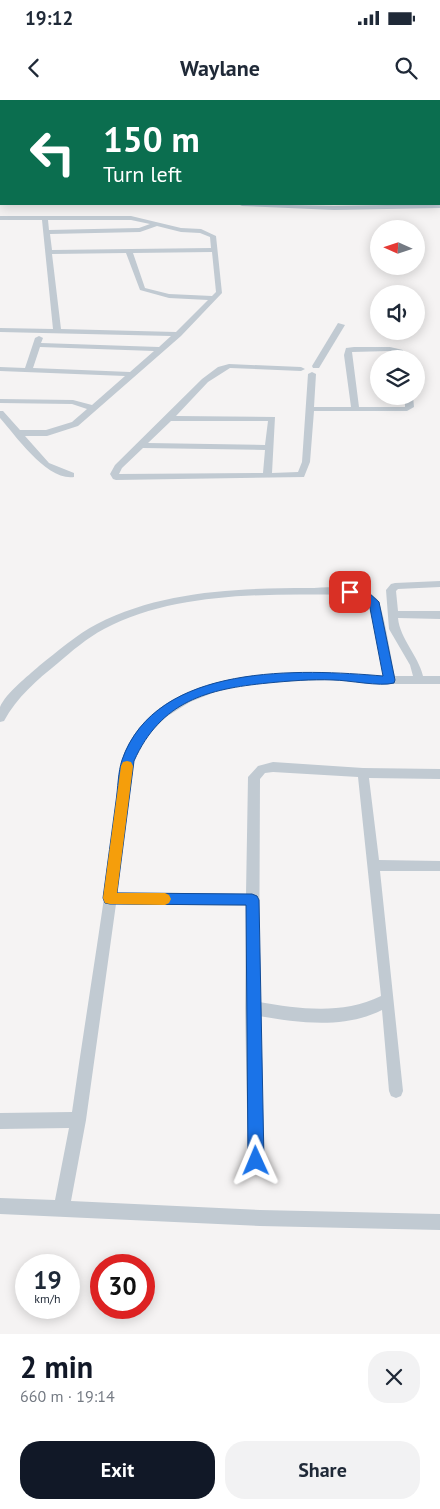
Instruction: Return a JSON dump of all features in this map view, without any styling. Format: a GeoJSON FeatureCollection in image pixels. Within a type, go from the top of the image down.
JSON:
{"type":"FeatureCollection","features":[{"type":"Feature","properties":{"kind":"street"},"geometry":{"type":"LineString","coordinates":[[265,205],[334,208],[414,205]]}},
{"type":"Feature","properties":{"kind":"street"},"geometry":{"type":"LineString","coordinates":[[312,205],[374,205]]}},
{"type":"Feature","properties":{"kind":"street"},"geometry":{"type":"LineString","coordinates":[[0,218],[131,218],[181,230],[207,233],[213,236],[220,292],[178,334],[158,349],[76,424],[47,433],[18,433]]}},
{"type":"Feature","properties":{"kind":"street"},"geometry":{"type":"LineString","coordinates":[[45,218],[57,331]]}},
{"type":"Feature","properties":{"kind":"street"},"geometry":{"type":"LineString","coordinates":[[47,232],[140,230],[158,224]]}},
{"type":"Feature","properties":{"kind":"street"},"geometry":{"type":"LineString","coordinates":[[49,252],[215,250]]}},
{"type":"Feature","properties":{"kind":"street"},"geometry":{"type":"LineString","coordinates":[[129,251],[142,289],[167,296],[214,298]]}},
{"type":"Feature","properties":{"kind":"street"},"geometry":{"type":"LineString","coordinates":[[314,370],[306,373],[301,370],[229,366],[222,368],[213,374],[118,467],[114,474],[116,477],[301,476],[306,462],[309,409],[314,370],[341,325]]}},
{"type":"Feature","properties":{"kind":"street"},"geometry":{"type":"LineString","coordinates":[[0,330],[178,334]]}},
{"type":"Feature","properties":{"kind":"street"},"geometry":{"type":"LineString","coordinates":[[28,370],[41,330]]}},
{"type":"Feature","properties":{"kind":"street"},"geometry":{"type":"LineString","coordinates":[[36,345],[158,349]]}},
{"type":"Feature","properties":{"kind":"street"},"geometry":{"type":"LineString","coordinates":[[355,409],[348,355],[349,350],[390,348],[395,350]]}},
{"type":"Feature","properties":{"kind":"street"},"geometry":{"type":"LineString","coordinates":[[0,369],[131,374]]}},
{"type":"Feature","properties":{"kind":"street"},"geometry":{"type":"LineString","coordinates":[[0,401],[72,402],[93,408]]}},
{"type":"Feature","properties":{"kind":"street"},"geometry":{"type":"LineString","coordinates":[[309,409],[407,409],[410,405]]}},
{"type":"Feature","properties":{"kind":"street"},"geometry":{"type":"LineString","coordinates":[[0,413],[46,465],[71,475]]}},
{"type":"Feature","properties":{"kind":"street"},"geometry":{"type":"LineString","coordinates":[[169,418],[272,419],[267,476]]}},
{"type":"Feature","properties":{"kind":"street"},"geometry":{"type":"LineString","coordinates":[[142,445],[269,448]]}},
{"type":"Feature","properties":{"kind":"street"},"geometry":{"type":"LineString","coordinates":[[419,680],[416,665],[394,629],[392,588],[440,584]]}},
{"type":"Feature","properties":{"kind":"street"},"geometry":{"type":"LineString","coordinates":[[0,718],[21,686],[80,639],[106,624],[160,606],[242,593],[350,592],[365,594],[374,602],[390,680]]}},
{"type":"Feature","properties":{"kind":"street"},"geometry":{"type":"LineString","coordinates":[[392,614],[440,615]]}},
{"type":"Feature","properties":{"kind":"street"},"geometry":{"type":"LineString","coordinates":[[62,1210],[78,1120],[128,761],[138,740],[156,718],[184,698],[198,692],[237,682],[290,677],[331,676],[390,680],[440,680]]}},
{"type":"Feature","properties":{"kind":"street"},"geometry":{"type":"LineString","coordinates":[[256,1161],[252,1008],[254,777],[262,769],[273,767],[363,773],[440,774]]}},
{"type":"Feature","properties":{"kind":"street"},"geometry":{"type":"LineString","coordinates":[[363,773],[396,1090]]}},
{"type":"Feature","properties":{"kind":"street"},"geometry":{"type":"LineString","coordinates":[[374,866],[440,866]]}},
{"type":"Feature","properties":{"kind":"street"},"geometry":{"type":"LineString","coordinates":[[110,898],[252,900]]}},
{"type":"Feature","properties":{"kind":"street"},"geometry":{"type":"LineString","coordinates":[[252,1008],[285,1014],[330,1017],[374,1008],[388,999]]}},
{"type":"Feature","properties":{"kind":"street"},"geometry":{"type":"LineString","coordinates":[[0,1121],[78,1120]]}},
{"type":"Feature","properties":{"kind":"street"},"geometry":{"type":"LineString","coordinates":[[0,1206],[260,1218],[440,1222]]}},
{"type":"Feature","properties":{"kind":"slow traffic"},"geometry":{"type":"LineString","coordinates":[[127,766],[110,898],[165,899]]}},
{"type":"Feature","properties":{"kind":"route"},"geometry":{"type":"LineString","coordinates":[[256,1161],[252,1008],[252,900],[110,898],[128,761],[132,748],[156,718],[184,698],[214,687],[237,682],[290,677],[331,676],[390,680],[374,602],[365,594],[350,592]]}}]}
